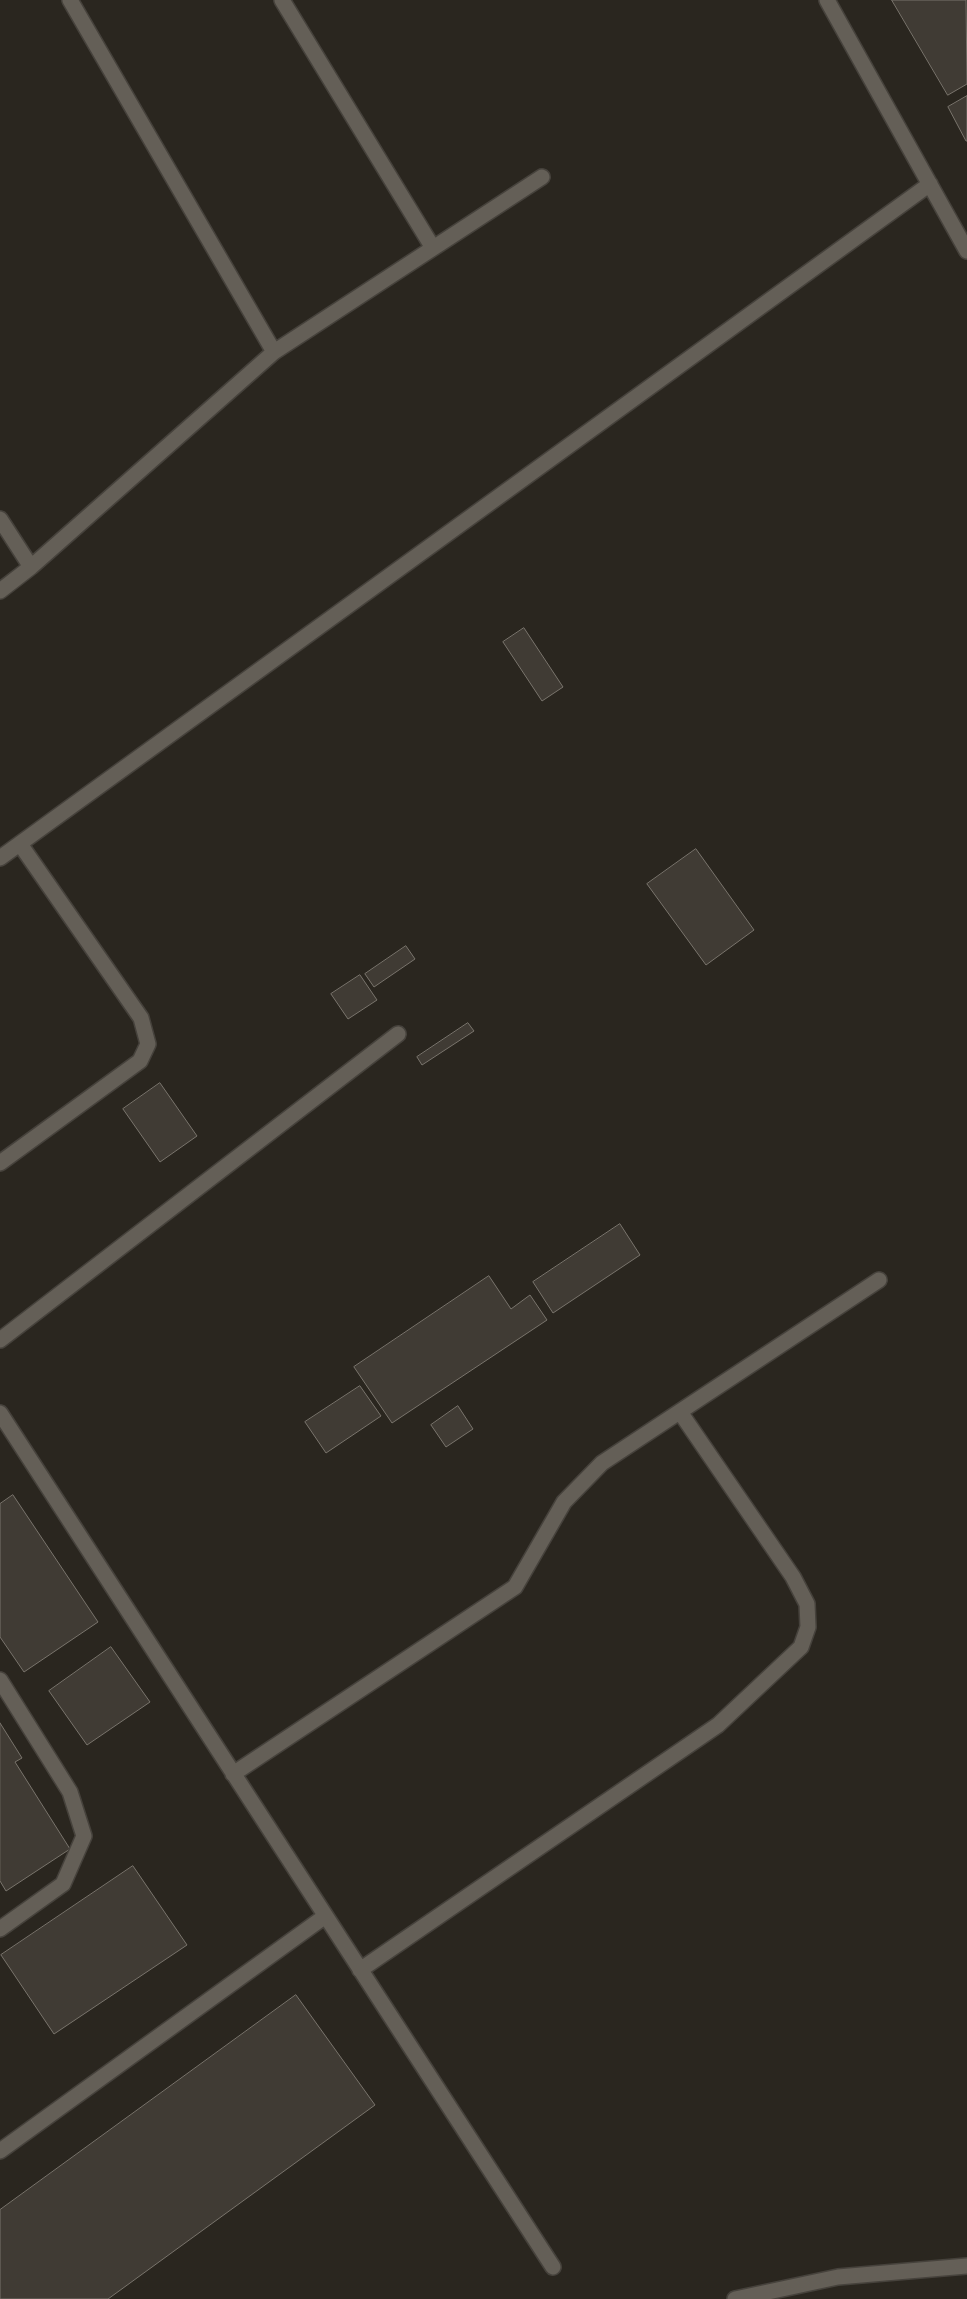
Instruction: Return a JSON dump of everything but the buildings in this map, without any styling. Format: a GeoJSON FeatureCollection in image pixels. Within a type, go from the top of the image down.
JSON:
{"type":"FeatureCollection","features":[{"type":"Feature","properties":{"kind":"lane"},"geometry":{"type":"LineString","coordinates":[[70,0],[274,352]]}},
{"type":"Feature","properties":{"kind":"lane"},"geometry":{"type":"LineString","coordinates":[[282,0],[433,248]]}},
{"type":"Feature","properties":{"kind":"lane"},"geometry":{"type":"LineString","coordinates":[[827,0],[967,251]]}},
{"type":"Feature","properties":{"kind":"lane"},"geometry":{"type":"LineString","coordinates":[[0,591],[31,567],[274,352],[542,177]]}},
{"type":"Feature","properties":{"kind":"lane"},"geometry":{"type":"LineString","coordinates":[[0,858],[930,184]]}},
{"type":"Feature","properties":{"kind":"lane"},"geometry":{"type":"LineString","coordinates":[[0,519],[31,567]]}},
{"type":"Feature","properties":{"kind":"lane"},"geometry":{"type":"LineString","coordinates":[[0,1163],[140,1061],[148,1044],[141,1018],[20,844]]}},
{"type":"Feature","properties":{"kind":"lane"},"geometry":{"type":"LineString","coordinates":[[0,1340],[398,1034]]}},
{"type":"Feature","properties":{"kind":"lane"},"geometry":{"type":"LineString","coordinates":[[233,1774],[515,1587],[564,1502],[602,1464],[879,1280]]}},
{"type":"Feature","properties":{"kind":"lane"},"geometry":{"type":"LineString","coordinates":[[360,1970],[718,1725],[801,1647],[808,1627],[807,1604],[793,1577],[680,1412]]}},
{"type":"Feature","properties":{"kind":"lane"},"geometry":{"type":"LineString","coordinates":[[0,1413],[324,1917],[553,2267]]}},
{"type":"Feature","properties":{"kind":"lane"},"geometry":{"type":"LineString","coordinates":[[0,1680],[70,1792],[84,1836],[63,1884],[0,1929]]}},
{"type":"Feature","properties":{"kind":"lane"},"geometry":{"type":"LineString","coordinates":[[0,2150],[324,1917]]}},
{"type":"Feature","properties":{"kind":"lane"},"geometry":{"type":"LineString","coordinates":[[735,2299],[838,2277],[967,2266]]}}]}
